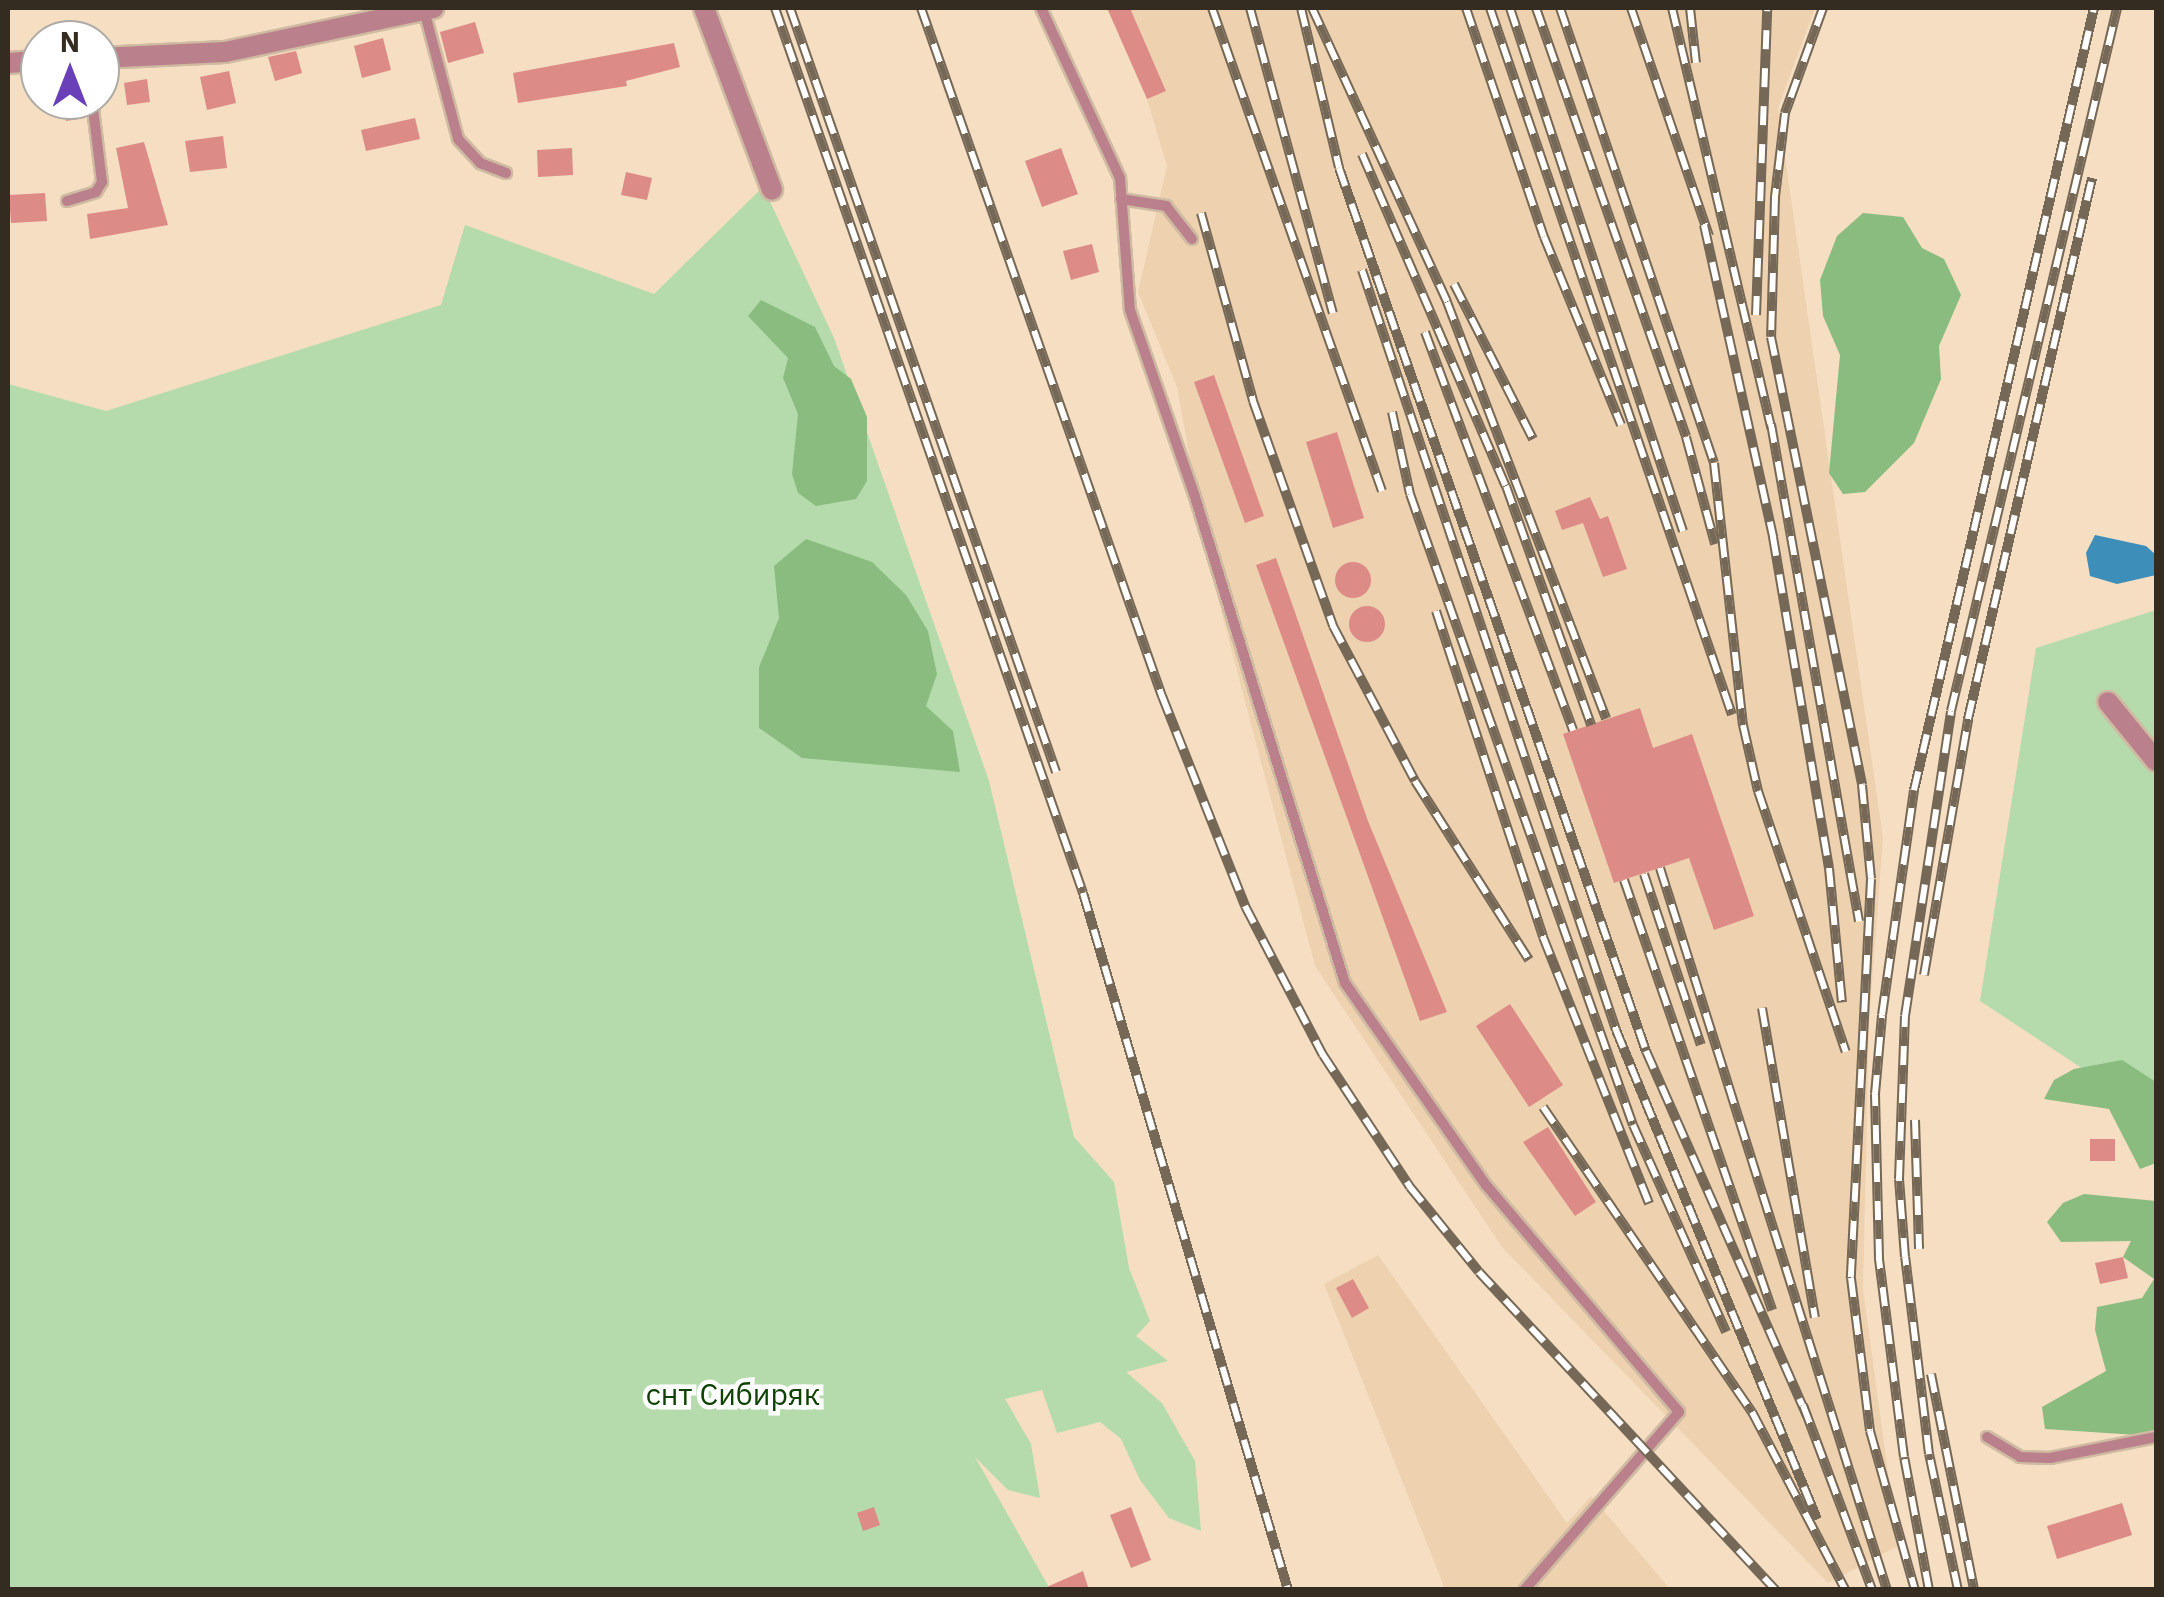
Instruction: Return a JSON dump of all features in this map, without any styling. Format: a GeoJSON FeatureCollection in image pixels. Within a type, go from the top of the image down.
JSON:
{"type":"FeatureCollection","features":[{"type":"Feature","properties":{"kind":"street"},"geometry":{"type":"LineString","coordinates":[[704,8],[772,190]]}},
{"type":"Feature","properties":{"kind":"street"},"geometry":{"type":"LineString","coordinates":[[120,57],[225,52],[428,9]]}},
{"type":"Feature","properties":{"kind":"street"},"geometry":{"type":"LineString","coordinates":[[2108,702],[2156,761]]}},
{"type":"Feature","properties":{"kind":"lane"},"geometry":{"type":"LineString","coordinates":[[1041,8],[1120,178],[1130,310],[1196,497],[1344,983],[1486,1185],[1679,1412],[1524,1590]]}},
{"type":"Feature","properties":{"kind":"lane"},"geometry":{"type":"LineString","coordinates":[[428,9],[458,139],[480,163],[506,173]]}},
{"type":"Feature","properties":{"kind":"lane"},"geometry":{"type":"LineString","coordinates":[[68,201],[96,192],[102,182],[94,120]]}},
{"type":"Feature","properties":{"kind":"lane"},"geometry":{"type":"LineString","coordinates":[[1122,200],[1166,206],[1192,239]]}},
{"type":"Feature","properties":{"kind":"lane"},"geometry":{"type":"LineString","coordinates":[[1987,1437],[2020,1457],[2050,1458],[2156,1436]]}},
{"type":"Feature","properties":{"kind":"shaded area"},"geometry":{"type":"Polygon","coordinates":[[[1130,8],[1815,8],[1778,108],[1883,838],[1869,1023],[1863,1289],[1898,1546],[1828,1583],[1502,1247],[1315,966],[1210,569],[1177,387],[1138,292],[1167,166],[1147,99],[1166,90],[1130,8]]]}},
{"type":"Feature","properties":{"kind":"shaded area"},"geometry":{"type":"Polygon","coordinates":[[[1378,1255],[1567,1523],[1591,1496],[1670,1589],[1445,1589],[1324,1284],[1378,1255]]]}},
{"type":"Feature","properties":{"kind":"green space","name":"снт Сибиряк"},"geometry":{"type":"Polygon","coordinates":[[[763,187],[834,338],[989,781],[1074,1137],[1114,1182],[1129,1268],[1150,1321],[1136,1336],[1168,1361],[1126,1372],[1162,1403],[1195,1461],[1201,1531],[1169,1518],[1140,1480],[1121,1439],[1100,1422],[1057,1433],[1042,1390],[1005,1399],[1031,1444],[1040,1498],[1008,1490],[975,1457],[1050,1589],[8,1589],[8,384],[106,411],[441,305],[465,225],[654,294],[763,187]]]}},
{"type":"Feature","properties":{"kind":"green space"},"geometry":{"type":"Polygon","coordinates":[[[1863,213],[1903,217],[1922,248],[1944,259],[1961,295],[1939,346],[1941,379],[1914,443],[1865,492],[1843,494],[1829,473],[1840,355],[1823,316],[1820,280],[1837,236],[1863,213]]]}},
{"type":"Feature","properties":{"kind":"green space"},"geometry":{"type":"Polygon","coordinates":[[[761,300],[815,327],[834,366],[851,379],[867,417],[867,481],[856,499],[816,506],[798,493],[792,474],[798,414],[783,378],[788,358],[748,316],[761,300]]]}},
{"type":"Feature","properties":{"kind":"green space"},"geometry":{"type":"Polygon","coordinates":[[[806,539],[872,562],[906,595],[928,631],[937,674],[926,706],[953,731],[960,772],[802,758],[759,728],[759,667],[779,618],[774,566],[806,539]]]}},
{"type":"Feature","properties":{"kind":"green space"},"geometry":{"type":"Polygon","coordinates":[[[2156,610],[2156,1117],[1980,1001],[2036,648],[2156,610]]]}},
{"type":"Feature","properties":{"kind":"green space"},"geometry":{"type":"Polygon","coordinates":[[[2122,1060],[2156,1082],[2156,1163],[2140,1169],[2109,1109],[2044,1099],[2054,1080],[2074,1069],[2122,1060]]]}},
{"type":"Feature","properties":{"kind":"green space"},"geometry":{"type":"Polygon","coordinates":[[[2084,1194],[2156,1201],[2156,1430],[2137,1435],[2045,1429],[2042,1407],[2106,1371],[2095,1330],[2097,1307],[2142,1298],[2154,1279],[2123,1257],[2131,1241],[2061,1242],[2047,1222],[2063,1203],[2084,1194]]]}},
{"type":"Feature","properties":{"kind":"water"},"geometry":{"type":"Polygon","coordinates":[[[2095,535],[2146,546],[2156,555],[2156,575],[2117,584],[2090,576],[2086,553],[2095,535]]]}},
{"type":"Feature","properties":{"kind":"building"},"geometry":{"type":"Polygon","coordinates":[[[1107,8],[1130,8],[1166,91],[1147,99],[1107,8]]]}},
{"type":"Feature","properties":{"kind":"building"},"geometry":{"type":"Polygon","coordinates":[[[475,22],[484,53],[448,63],[440,32],[475,22]]]}},
{"type":"Feature","properties":{"kind":"building"},"geometry":{"type":"Polygon","coordinates":[[[383,38],[391,70],[362,78],[354,46],[383,38]]]}},
{"type":"Feature","properties":{"kind":"building"},"geometry":{"type":"Polygon","coordinates":[[[674,43],[680,67],[626,81],[627,86],[518,103],[513,73],[674,43]]]}},
{"type":"Feature","properties":{"kind":"building"},"geometry":{"type":"Polygon","coordinates":[[[296,51],[302,73],[275,81],[268,57],[296,51]]]}},
{"type":"Feature","properties":{"kind":"building"},"geometry":{"type":"Polygon","coordinates":[[[229,71],[236,103],[207,110],[200,77],[229,71]]]}},
{"type":"Feature","properties":{"kind":"building"},"geometry":{"type":"Polygon","coordinates":[[[147,79],[150,102],[127,105],[124,83],[147,79]]]}},
{"type":"Feature","properties":{"kind":"building"},"geometry":{"type":"Polygon","coordinates":[[[415,118],[420,139],[366,151],[361,130],[415,118]]]}},
{"type":"Feature","properties":{"kind":"building"},"geometry":{"type":"Polygon","coordinates":[[[223,136],[227,168],[190,172],[185,141],[223,136]]]}},
{"type":"Feature","properties":{"kind":"building"},"geometry":{"type":"Polygon","coordinates":[[[144,142],[168,225],[90,239],[87,214],[128,208],[116,148],[144,142]]]}},
{"type":"Feature","properties":{"kind":"building"},"geometry":{"type":"Polygon","coordinates":[[[572,148],[573,175],[538,177],[537,150],[572,148]]]}},
{"type":"Feature","properties":{"kind":"building"},"geometry":{"type":"Polygon","coordinates":[[[1061,148],[1078,194],[1042,207],[1025,161],[1061,148]]]}},
{"type":"Feature","properties":{"kind":"building"},"geometry":{"type":"Polygon","coordinates":[[[626,172],[652,178],[647,200],[621,195],[626,172]]]}},
{"type":"Feature","properties":{"kind":"building"},"geometry":{"type":"Polygon","coordinates":[[[45,193],[47,221],[11,223],[9,195],[45,193]]]}},
{"type":"Feature","properties":{"kind":"building"},"geometry":{"type":"Polygon","coordinates":[[[1092,244],[1099,272],[1071,280],[1063,251],[1092,244]]]}},
{"type":"Feature","properties":{"kind":"building"},"geometry":{"type":"Polygon","coordinates":[[[1214,375],[1264,516],[1245,523],[1194,382],[1214,375]]]}},
{"type":"Feature","properties":{"kind":"building"},"geometry":{"type":"Polygon","coordinates":[[[1337,432],[1364,518],[1333,528],[1306,442],[1337,432]]]}},
{"type":"Feature","properties":{"kind":"building"},"geometry":{"type":"Polygon","coordinates":[[[1590,497],[1600,519],[1608,516],[1627,569],[1603,577],[1583,523],[1562,530],[1555,511],[1590,497]]]}},
{"type":"Feature","properties":{"kind":"building"},"geometry":{"type":"Polygon","coordinates":[[[1276,558],[1368,821],[1447,1012],[1420,1021],[1256,565],[1276,558]]]}},
{"type":"Feature","properties":{"kind":"building"},"geometry":{"type":"Polygon","coordinates":[[[1353,562],[1366,567],[1371,580],[1366,593],[1353,598],[1340,593],[1335,580],[1340,567],[1353,562]]]}},
{"type":"Feature","properties":{"kind":"building"},"geometry":{"type":"Polygon","coordinates":[[[1367,606],[1380,611],[1385,624],[1380,637],[1367,642],[1354,637],[1349,624],[1354,611],[1367,606]]]}},
{"type":"Feature","properties":{"kind":"building"},"geometry":{"type":"Polygon","coordinates":[[[1640,708],[1653,748],[1692,734],[1754,916],[1714,930],[1689,858],[1614,883],[1563,734],[1640,708]]]}},
{"type":"Feature","properties":{"kind":"building"},"geometry":{"type":"Polygon","coordinates":[[[1510,1004],[1563,1085],[1529,1107],[1476,1026],[1510,1004]]]}},
{"type":"Feature","properties":{"kind":"building"},"geometry":{"type":"Polygon","coordinates":[[[1548,1127],[1596,1202],[1575,1216],[1523,1142],[1548,1127]]]}},
{"type":"Feature","properties":{"kind":"building"},"geometry":{"type":"Polygon","coordinates":[[[2090,1139],[2115,1139],[2115,1161],[2090,1161],[2090,1139]]]}},
{"type":"Feature","properties":{"kind":"building"},"geometry":{"type":"Polygon","coordinates":[[[2123,1257],[2128,1278],[2100,1284],[2095,1263],[2123,1257]]]}},
{"type":"Feature","properties":{"kind":"building"},"geometry":{"type":"Polygon","coordinates":[[[1353,1279],[1369,1308],[1352,1318],[1336,1288],[1353,1279]]]}},
{"type":"Feature","properties":{"kind":"building"},"geometry":{"type":"Polygon","coordinates":[[[2122,1503],[2132,1535],[2057,1559],[2047,1526],[2122,1503]]]}},
{"type":"Feature","properties":{"kind":"building"},"geometry":{"type":"Polygon","coordinates":[[[874,1507],[880,1525],[863,1531],[857,1513],[874,1507]]]}},
{"type":"Feature","properties":{"kind":"building"},"geometry":{"type":"Polygon","coordinates":[[[1131,1507],[1151,1560],[1131,1568],[1110,1515],[1131,1507]]]}},
{"type":"Feature","properties":{"kind":"building"},"geometry":{"type":"Polygon","coordinates":[[[1083,1571],[1089,1590],[1040,1590],[1083,1571]]]}},
{"type":"Feature","properties":{"kind":"railway"},"geometry":{"type":"LineString","coordinates":[[775,8],[1083,893],[1288,1590]]}},
{"type":"Feature","properties":{"kind":"railway"},"geometry":{"type":"LineString","coordinates":[[790,8],[1056,772]]}},
{"type":"Feature","properties":{"kind":"railway"},"geometry":{"type":"LineString","coordinates":[[921,8],[1162,696],[1245,906],[1323,1055],[1410,1187],[1479,1272],[1776,1590]]}},
{"type":"Feature","properties":{"kind":"railway"},"geometry":{"type":"LineString","coordinates":[[1212,8],[1382,491]]}},
{"type":"Feature","properties":{"kind":"railway"},"geometry":{"type":"LineString","coordinates":[[1250,8],[1333,313]]}},
{"type":"Feature","properties":{"kind":"railway"},"geometry":{"type":"LineString","coordinates":[[1301,8],[1339,168],[1646,1051],[1807,1416]]}},
{"type":"Feature","properties":{"kind":"railway"},"geometry":{"type":"LineString","coordinates":[[1312,8],[1447,302],[1606,719]]}},
{"type":"Feature","properties":{"kind":"railway"},"geometry":{"type":"LineString","coordinates":[[1466,8],[1544,237],[1621,425]]}},
{"type":"Feature","properties":{"kind":"railway"},"geometry":{"type":"LineString","coordinates":[[1490,8],[1732,715]]}},
{"type":"Feature","properties":{"kind":"railway"},"geometry":{"type":"LineString","coordinates":[[1510,8],[1683,531]]}},
{"type":"Feature","properties":{"kind":"railway"},"geometry":{"type":"LineString","coordinates":[[1536,8],[1686,437],[1715,544]]}},
{"type":"Feature","properties":{"kind":"railway"},"geometry":{"type":"LineString","coordinates":[[1560,8],[1714,463],[1743,725],[1758,791],[1846,1052]]}},
{"type":"Feature","properties":{"kind":"railway"},"geometry":{"type":"LineString","coordinates":[[1631,8],[1709,236]]}},
{"type":"Feature","properties":{"kind":"railway"},"geometry":{"type":"LineString","coordinates":[[1672,8],[1771,428]]}},
{"type":"Feature","properties":{"kind":"railway"},"geometry":{"type":"LineString","coordinates":[[1690,8],[1696,63]]}},
{"type":"Feature","properties":{"kind":"railway"},"geometry":{"type":"LineString","coordinates":[[1756,315],[1767,8]]}},
{"type":"Feature","properties":{"kind":"railway"},"geometry":{"type":"LineString","coordinates":[[1823,8],[1785,113],[1775,197],[1771,337],[1862,785],[1871,879],[1851,1278],[1870,1431],[1915,1590]]}},
{"type":"Feature","properties":{"kind":"railway"},"geometry":{"type":"LineString","coordinates":[[1929,1590],[1904,1457],[1879,1258],[1875,1094],[1882,1015],[1914,790],[2094,8]]}},
{"type":"Feature","properties":{"kind":"railway"},"geometry":{"type":"LineString","coordinates":[[1958,1590],[1929,1454],[1905,1257],[1899,1179],[1905,1016],[1951,711],[2117,8]]}},
{"type":"Feature","properties":{"kind":"railway"},"geometry":{"type":"LineString","coordinates":[[1362,154],[1506,486],[1591,725]]}},
{"type":"Feature","properties":{"kind":"railway"},"geometry":{"type":"LineString","coordinates":[[1924,975],[1968,719],[2092,178]]}},
{"type":"Feature","properties":{"kind":"railway"},"geometry":{"type":"LineString","coordinates":[[1201,213],[1253,401],[1333,626],[1415,781],[1529,960]]}},
{"type":"Feature","properties":{"kind":"railway"},"geometry":{"type":"LineString","coordinates":[[1704,225],[1773,537],[1829,868],[1842,1002]]}},
{"type":"Feature","properties":{"kind":"railway"},"geometry":{"type":"LineString","coordinates":[[1362,270],[1616,1030],[1817,1519]]}},
{"type":"Feature","properties":{"kind":"railway"},"geometry":{"type":"LineString","coordinates":[[1454,284],[1533,439]]}},
{"type":"Feature","properties":{"kind":"railway"},"geometry":{"type":"LineString","coordinates":[[1425,332],[1573,730]]}},
{"type":"Feature","properties":{"kind":"railway"},"geometry":{"type":"LineString","coordinates":[[1392,412],[1410,494],[1633,1125],[1726,1332]]}},
{"type":"Feature","properties":{"kind":"railway"},"geometry":{"type":"LineString","coordinates":[[1771,424],[1859,921]]}},
{"type":"Feature","properties":{"kind":"railway"},"geometry":{"type":"LineString","coordinates":[[1436,611],[1543,937],[1649,1204]]}},
{"type":"Feature","properties":{"kind":"railway"},"geometry":{"type":"LineString","coordinates":[[1660,868],[1887,1590]]}},
{"type":"Feature","properties":{"kind":"railway"},"geometry":{"type":"LineString","coordinates":[[1644,874],[1701,1045]]}},
{"type":"Feature","properties":{"kind":"railway"},"geometry":{"type":"LineString","coordinates":[[1624,880],[1772,1310]]}},
{"type":"Feature","properties":{"kind":"railway"},"geometry":{"type":"LineString","coordinates":[[1762,1008],[1815,1318]]}},
{"type":"Feature","properties":{"kind":"railway"},"geometry":{"type":"LineString","coordinates":[[1543,1107],[1752,1412],[1845,1589]]}},
{"type":"Feature","properties":{"kind":"railway"},"geometry":{"type":"LineString","coordinates":[[1915,1120],[1919,1249]]}},
{"type":"Feature","properties":{"kind":"railway"},"geometry":{"type":"LineString","coordinates":[[1931,1374],[1974,1590]]}},
{"type":"Feature","properties":{"kind":"railway"},"geometry":{"type":"LineString","coordinates":[[1803,1405],[1872,1590]]}}]}
